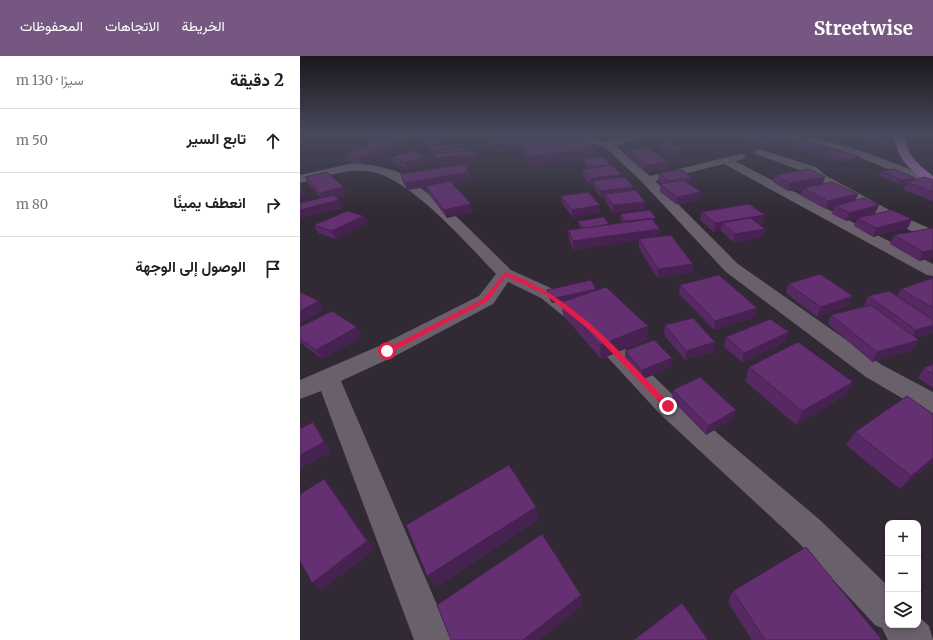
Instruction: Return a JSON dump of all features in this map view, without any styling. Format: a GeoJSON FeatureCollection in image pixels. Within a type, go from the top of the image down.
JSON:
{"type":"FeatureCollection","features":[{"type":"Feature","properties":{"kind":"main road"},"geometry":{"type":"LineString","coordinates":[[908,161],[932,181]]}},
{"type":"Feature","properties":{"kind":"street"},"geometry":{"type":"LineString","coordinates":[[627,161],[646,179],[732,268],[874,371],[933,404]]}},
{"type":"Feature","properties":{"kind":"street"},"geometry":{"type":"LineString","coordinates":[[646,179],[725,161]]}},
{"type":"Feature","properties":{"kind":"street"},"geometry":{"type":"LineString","coordinates":[[726,161],[933,271]]}},
{"type":"Feature","properties":{"kind":"street"},"geometry":{"type":"LineString","coordinates":[[786,161],[812,170],[822,178],[888,215],[933,236]]}},
{"type":"Feature","properties":{"kind":"street"},"geometry":{"type":"LineString","coordinates":[[879,161],[932,181]]}},
{"type":"Feature","properties":{"kind":"street"},"geometry":{"type":"LineString","coordinates":[[300,179],[354,167],[373,168],[392,174],[406,182],[454,222],[505,274],[548,294],[595,331],[668,406],[809,531],[885,609]]}},
{"type":"Feature","properties":{"kind":"street"},"geometry":{"type":"LineString","coordinates":[[300,390],[328,379],[387,351],[486,300],[505,274]]}},
{"type":"Feature","properties":{"kind":"street"},"geometry":{"type":"LineString","coordinates":[[328,379],[433,640]]}},
{"type":"Feature","properties":{"kind":"street"},"geometry":{"type":"LineString","coordinates":[[903,628],[915,640]]}},
{"type":"Feature","properties":{"kind":"building"},"geometry":{"type":"Polygon","coordinates":[[[585,161],[607,161],[610,165],[589,167],[585,161]]]}},
{"type":"Feature","properties":{"kind":"building"},"geometry":{"type":"Polygon","coordinates":[[[641,161],[668,162],[645,165],[641,161]]]}},
{"type":"Feature","properties":{"kind":"building"},"geometry":{"type":"Polygon","coordinates":[[[464,164],[469,172],[404,183],[401,174],[464,164]]]}},
{"type":"Feature","properties":{"kind":"building"},"geometry":{"type":"Polygon","coordinates":[[[613,165],[622,175],[590,178],[583,169],[613,165]]]}},
{"type":"Feature","properties":{"kind":"building"},"geometry":{"type":"Polygon","coordinates":[[[809,169],[825,177],[790,183],[775,175],[809,169]]]}},
{"type":"Feature","properties":{"kind":"building"},"geometry":{"type":"Polygon","coordinates":[[[894,169],[915,178],[901,180],[881,171],[894,169]]]}},
{"type":"Feature","properties":{"kind":"building"},"geometry":{"type":"Polygon","coordinates":[[[682,170],[692,178],[668,181],[659,173],[682,170]]]}},
{"type":"Feature","properties":{"kind":"building"},"geometry":{"type":"Polygon","coordinates":[[[327,172],[344,187],[320,193],[305,177],[327,172]]]}},
{"type":"Feature","properties":{"kind":"building"},"geometry":{"type":"Polygon","coordinates":[[[625,177],[633,187],[600,191],[593,181],[625,177]]]}},
{"type":"Feature","properties":{"kind":"building"},"geometry":{"type":"Polygon","coordinates":[[[925,177],[933,180],[933,192],[907,182],[925,177]]]}},
{"type":"Feature","properties":{"kind":"building"},"geometry":{"type":"Polygon","coordinates":[[[683,180],[701,192],[677,197],[660,184],[683,180]]]}},
{"type":"Feature","properties":{"kind":"building"},"geometry":{"type":"Polygon","coordinates":[[[450,181],[471,204],[444,210],[426,186],[450,181]]]}},
{"type":"Feature","properties":{"kind":"building"},"geometry":{"type":"Polygon","coordinates":[[[832,182],[858,194],[828,201],[803,188],[832,182]]]}},
{"type":"Feature","properties":{"kind":"building"},"geometry":{"type":"Polygon","coordinates":[[[636,190],[645,202],[613,205],[605,194],[636,190]]]}},
{"type":"Feature","properties":{"kind":"building"},"geometry":{"type":"Polygon","coordinates":[[[588,192],[600,205],[572,210],[561,196],[588,192]]]}},
{"type":"Feature","properties":{"kind":"building"},"geometry":{"type":"Polygon","coordinates":[[[334,195],[339,200],[300,210],[300,203],[334,195]]]}},
{"type":"Feature","properties":{"kind":"building"},"geometry":{"type":"Polygon","coordinates":[[[864,198],[879,205],[849,213],[835,206],[864,198]]]}},
{"type":"Feature","properties":{"kind":"building"},"geometry":{"type":"Polygon","coordinates":[[[749,204],[765,215],[715,223],[701,212],[749,204]]]}},
{"type":"Feature","properties":{"kind":"building"},"geometry":{"type":"Polygon","coordinates":[[[650,210],[656,218],[625,221],[620,214],[650,210]]]}},
{"type":"Feature","properties":{"kind":"building"},"geometry":{"type":"Polygon","coordinates":[[[892,210],[912,219],[876,228],[857,218],[892,210]]]}},
{"type":"Feature","properties":{"kind":"building"},"geometry":{"type":"Polygon","coordinates":[[[347,211],[364,216],[331,231],[314,225],[347,211]]]}},
{"type":"Feature","properties":{"kind":"building"},"geometry":{"type":"Polygon","coordinates":[[[604,217],[609,224],[583,229],[578,221],[604,217]]]}},
{"type":"Feature","properties":{"kind":"building"},"geometry":{"type":"Polygon","coordinates":[[[751,218],[765,229],[735,234],[722,223],[751,218]]]}},
{"type":"Feature","properties":{"kind":"building"},"geometry":{"type":"Polygon","coordinates":[[[652,219],[660,229],[573,241],[568,230],[652,219]]]}},
{"type":"Feature","properties":{"kind":"building"},"geometry":{"type":"Polygon","coordinates":[[[933,228],[933,250],[923,252],[894,235],[933,228]]]}},
{"type":"Feature","properties":{"kind":"building"},"geometry":{"type":"Polygon","coordinates":[[[671,235],[693,264],[658,269],[639,239],[671,235]]]}},
{"type":"Feature","properties":{"kind":"building"},"geometry":{"type":"Polygon","coordinates":[[[820,274],[853,296],[821,307],[788,284],[820,274]]]}},
{"type":"Feature","properties":{"kind":"building"},"geometry":{"type":"Polygon","coordinates":[[[719,275],[757,308],[715,321],[680,285],[719,275]]]}},
{"type":"Feature","properties":{"kind":"building"},"geometry":{"type":"Polygon","coordinates":[[[933,278],[933,308],[901,289],[933,278]]]}},
{"type":"Feature","properties":{"kind":"building"},"geometry":{"type":"Polygon","coordinates":[[[591,280],[596,289],[551,299],[547,290],[591,280]]]}},
{"type":"Feature","properties":{"kind":"building"},"geometry":{"type":"Polygon","coordinates":[[[606,287],[648,326],[600,345],[562,302],[606,287]]]}},
{"type":"Feature","properties":{"kind":"building"},"geometry":{"type":"Polygon","coordinates":[[[889,291],[933,320],[933,325],[916,330],[868,296],[889,291]]]}},
{"type":"Feature","properties":{"kind":"building"},"geometry":{"type":"Polygon","coordinates":[[[300,292],[319,301],[300,311],[300,292]]]}},
{"type":"Feature","properties":{"kind":"building"},"geometry":{"type":"Polygon","coordinates":[[[871,305],[919,340],[877,352],[831,315],[871,305]]]}},
{"type":"Feature","properties":{"kind":"building"},"geometry":{"type":"Polygon","coordinates":[[[332,311],[357,327],[316,350],[300,338],[300,327],[332,311]]]}},
{"type":"Feature","properties":{"kind":"building"},"geometry":{"type":"Polygon","coordinates":[[[693,318],[715,342],[686,351],[665,325],[693,318]]]}},
{"type":"Feature","properties":{"kind":"building"},"geometry":{"type":"Polygon","coordinates":[[[770,319],[789,332],[744,353],[726,337],[770,319]]]}},
{"type":"Feature","properties":{"kind":"building"},"geometry":{"type":"Polygon","coordinates":[[[654,340],[672,358],[642,370],[625,351],[654,340]]]}},
{"type":"Feature","properties":{"kind":"building"},"geometry":{"type":"Polygon","coordinates":[[[798,342],[853,382],[802,411],[749,367],[798,342]]]}},
{"type":"Feature","properties":{"kind":"building"},"geometry":{"type":"Polygon","coordinates":[[[933,364],[933,374],[924,368],[933,364]]]}},
{"type":"Feature","properties":{"kind":"building"},"geometry":{"type":"Polygon","coordinates":[[[700,377],[736,410],[708,426],[673,390],[700,377]]]}},
{"type":"Feature","properties":{"kind":"building"},"geometry":{"type":"Polygon","coordinates":[[[907,396],[933,414],[933,458],[911,476],[855,432],[907,396]]]}},
{"type":"Feature","properties":{"kind":"building"},"geometry":{"type":"Polygon","coordinates":[[[313,422],[324,442],[300,455],[300,429],[313,422]]]}},
{"type":"Feature","properties":{"kind":"building"},"geometry":{"type":"Polygon","coordinates":[[[509,465],[536,507],[427,576],[406,525],[509,465]]]}},
{"type":"Feature","properties":{"kind":"building"},"geometry":{"type":"Polygon","coordinates":[[[324,479],[367,541],[312,583],[300,561],[300,494],[324,479]]]}},
{"type":"Feature","properties":{"kind":"building"},"geometry":{"type":"Polygon","coordinates":[[[542,534],[581,595],[523,640],[451,640],[437,605],[542,534]]]}},
{"type":"Feature","properties":{"kind":"building"},"geometry":{"type":"Polygon","coordinates":[[[806,547],[882,640],[765,640],[733,591],[806,547]]]}},
{"type":"Feature","properties":{"kind":"building"},"geometry":{"type":"Polygon","coordinates":[[[682,603],[708,640],[634,640],[682,603]]]}},
{"type":"Feature","properties":{"kind":"route"},"geometry":{"type":"LineString","coordinates":[[387,351],[486,300],[505,274],[548,294],[595,331],[668,406]]}}]}
